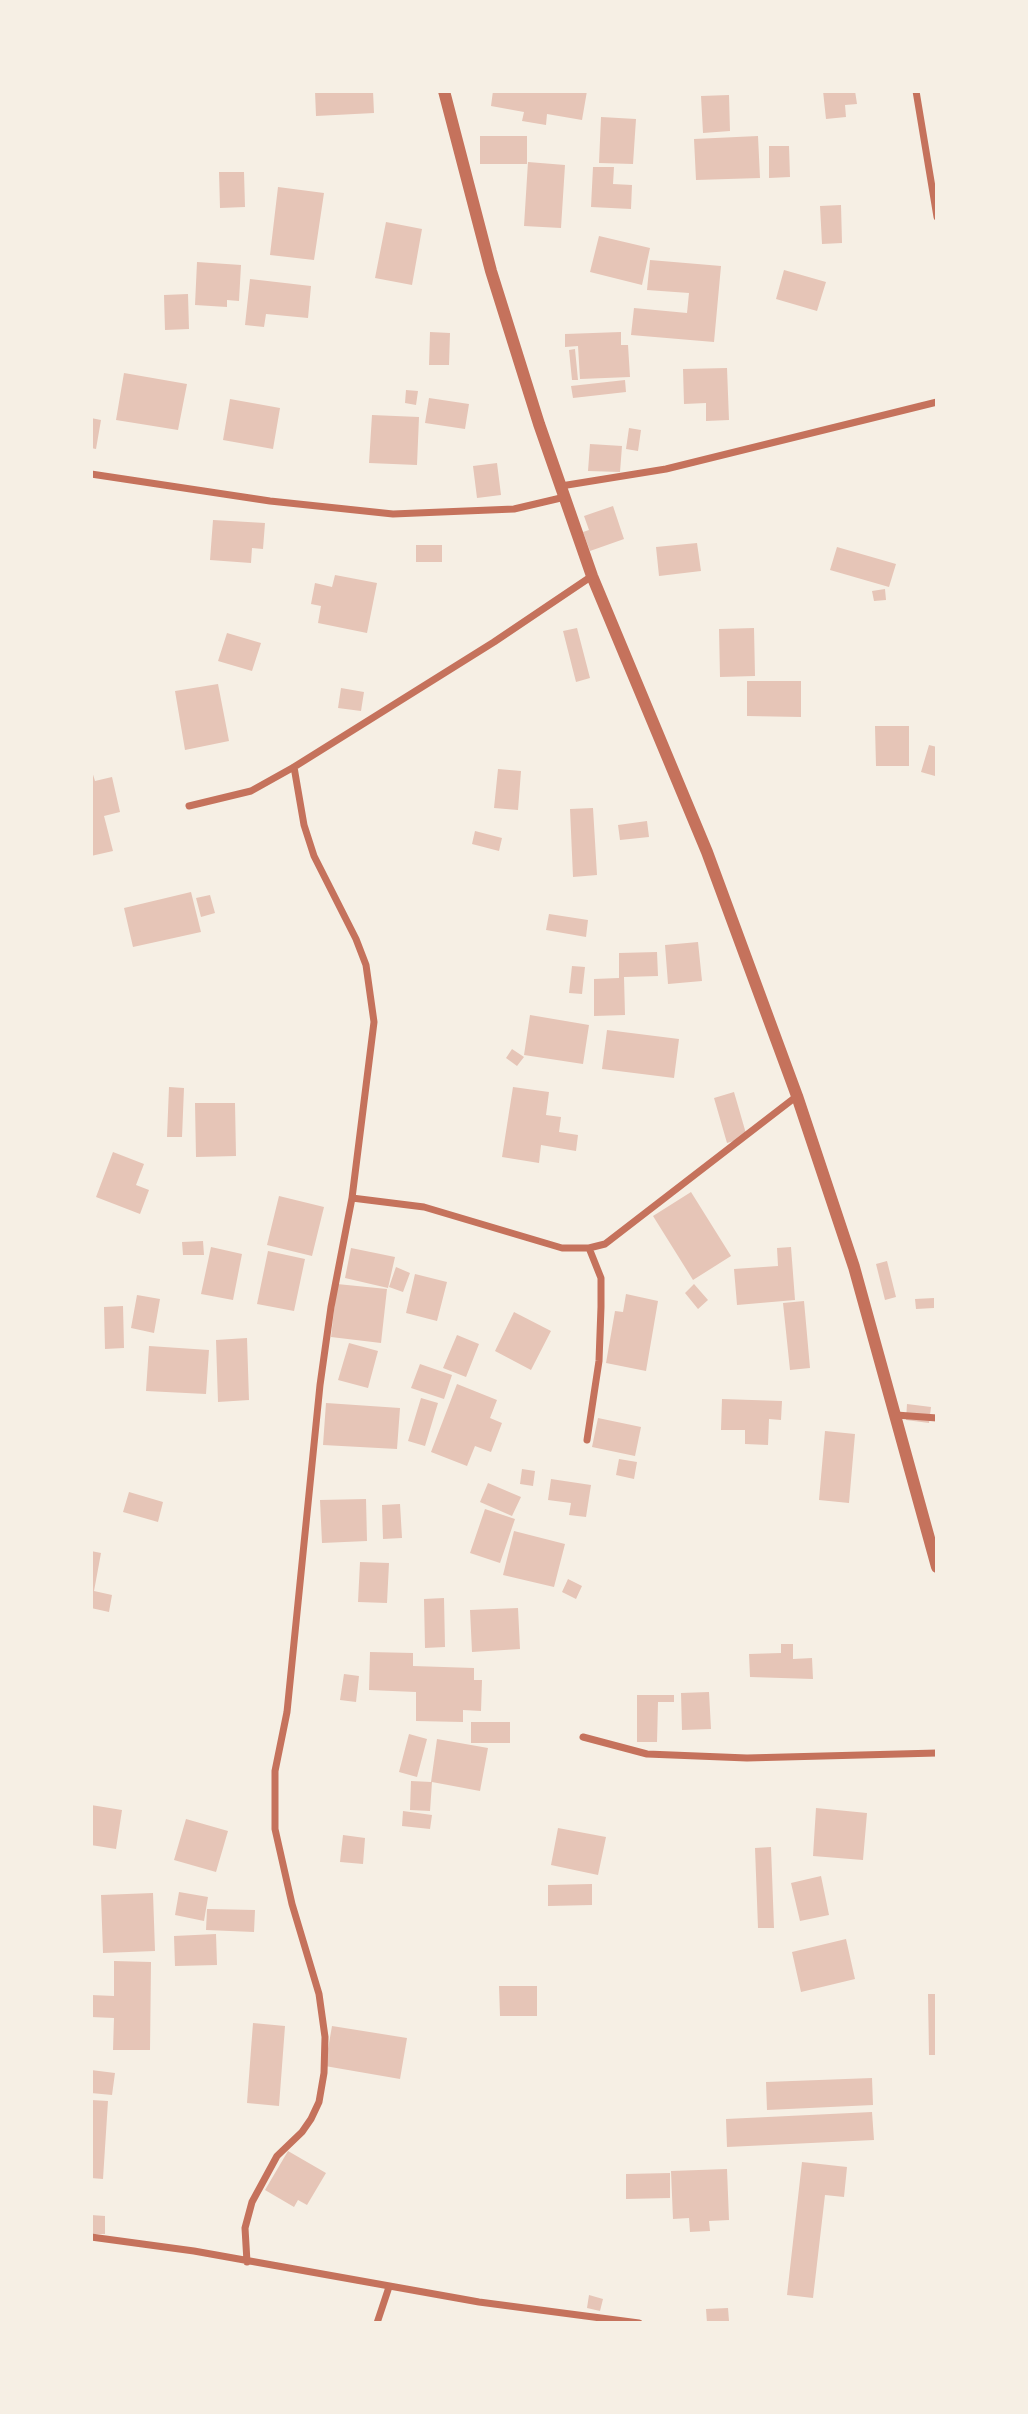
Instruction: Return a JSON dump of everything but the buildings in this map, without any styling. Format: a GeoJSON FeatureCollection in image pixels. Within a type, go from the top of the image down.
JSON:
{"type":"FeatureCollection","features":[{"type":"Feature","properties":{"kind":"street"},"geometry":{"type":"LineString","coordinates":[[444,91],[491,271],[592,576],[707,852],[797,1096],[854,1267],[937,1567]]}},
{"type":"Feature","properties":{"kind":"street"},"geometry":{"type":"LineString","coordinates":[[916,91],[937,216]]}},
{"type":"Feature","properties":{"kind":"street"},"geometry":{"type":"LineString","coordinates":[[91,474],[270,501],[393,514],[514,509],[563,491],[666,469],[937,402]]}},
{"type":"Feature","properties":{"kind":"street"},"geometry":{"type":"LineString","coordinates":[[189,806],[251,791],[294,767],[483,649],[592,576]]}},
{"type":"Feature","properties":{"kind":"street"},"geometry":{"type":"LineString","coordinates":[[247,2262],[245,2228],[252,2202],[277,2156],[302,2132],[311,2119],[319,2102],[324,2073],[325,2037],[319,1994],[281,1859],[275,1829],[275,1784],[288,1712],[320,1385],[331,1307],[352,1198],[374,1022],[366,965],[356,939],[314,856],[304,825],[294,767]]}},
{"type":"Feature","properties":{"kind":"street"},"geometry":{"type":"LineString","coordinates":[[352,1198],[424,1207],[562,1248],[589,1248],[605,1244],[797,1096]]}},
{"type":"Feature","properties":{"kind":"street"},"geometry":{"type":"LineString","coordinates":[[587,1440],[599,1361],[601,1307],[601,1278],[589,1248]]}},
{"type":"Feature","properties":{"kind":"street"},"geometry":{"type":"LineString","coordinates":[[896,1415],[937,1418]]}},
{"type":"Feature","properties":{"kind":"street"},"geometry":{"type":"LineString","coordinates":[[583,1737],[647,1754],[747,1758],[937,1753]]}},
{"type":"Feature","properties":{"kind":"street"},"geometry":{"type":"LineString","coordinates":[[91,2237],[389,2287],[639,2323]]}},
{"type":"Feature","properties":{"kind":"street"},"geometry":{"type":"LineString","coordinates":[[377,2323],[389,2287]]}}]}
